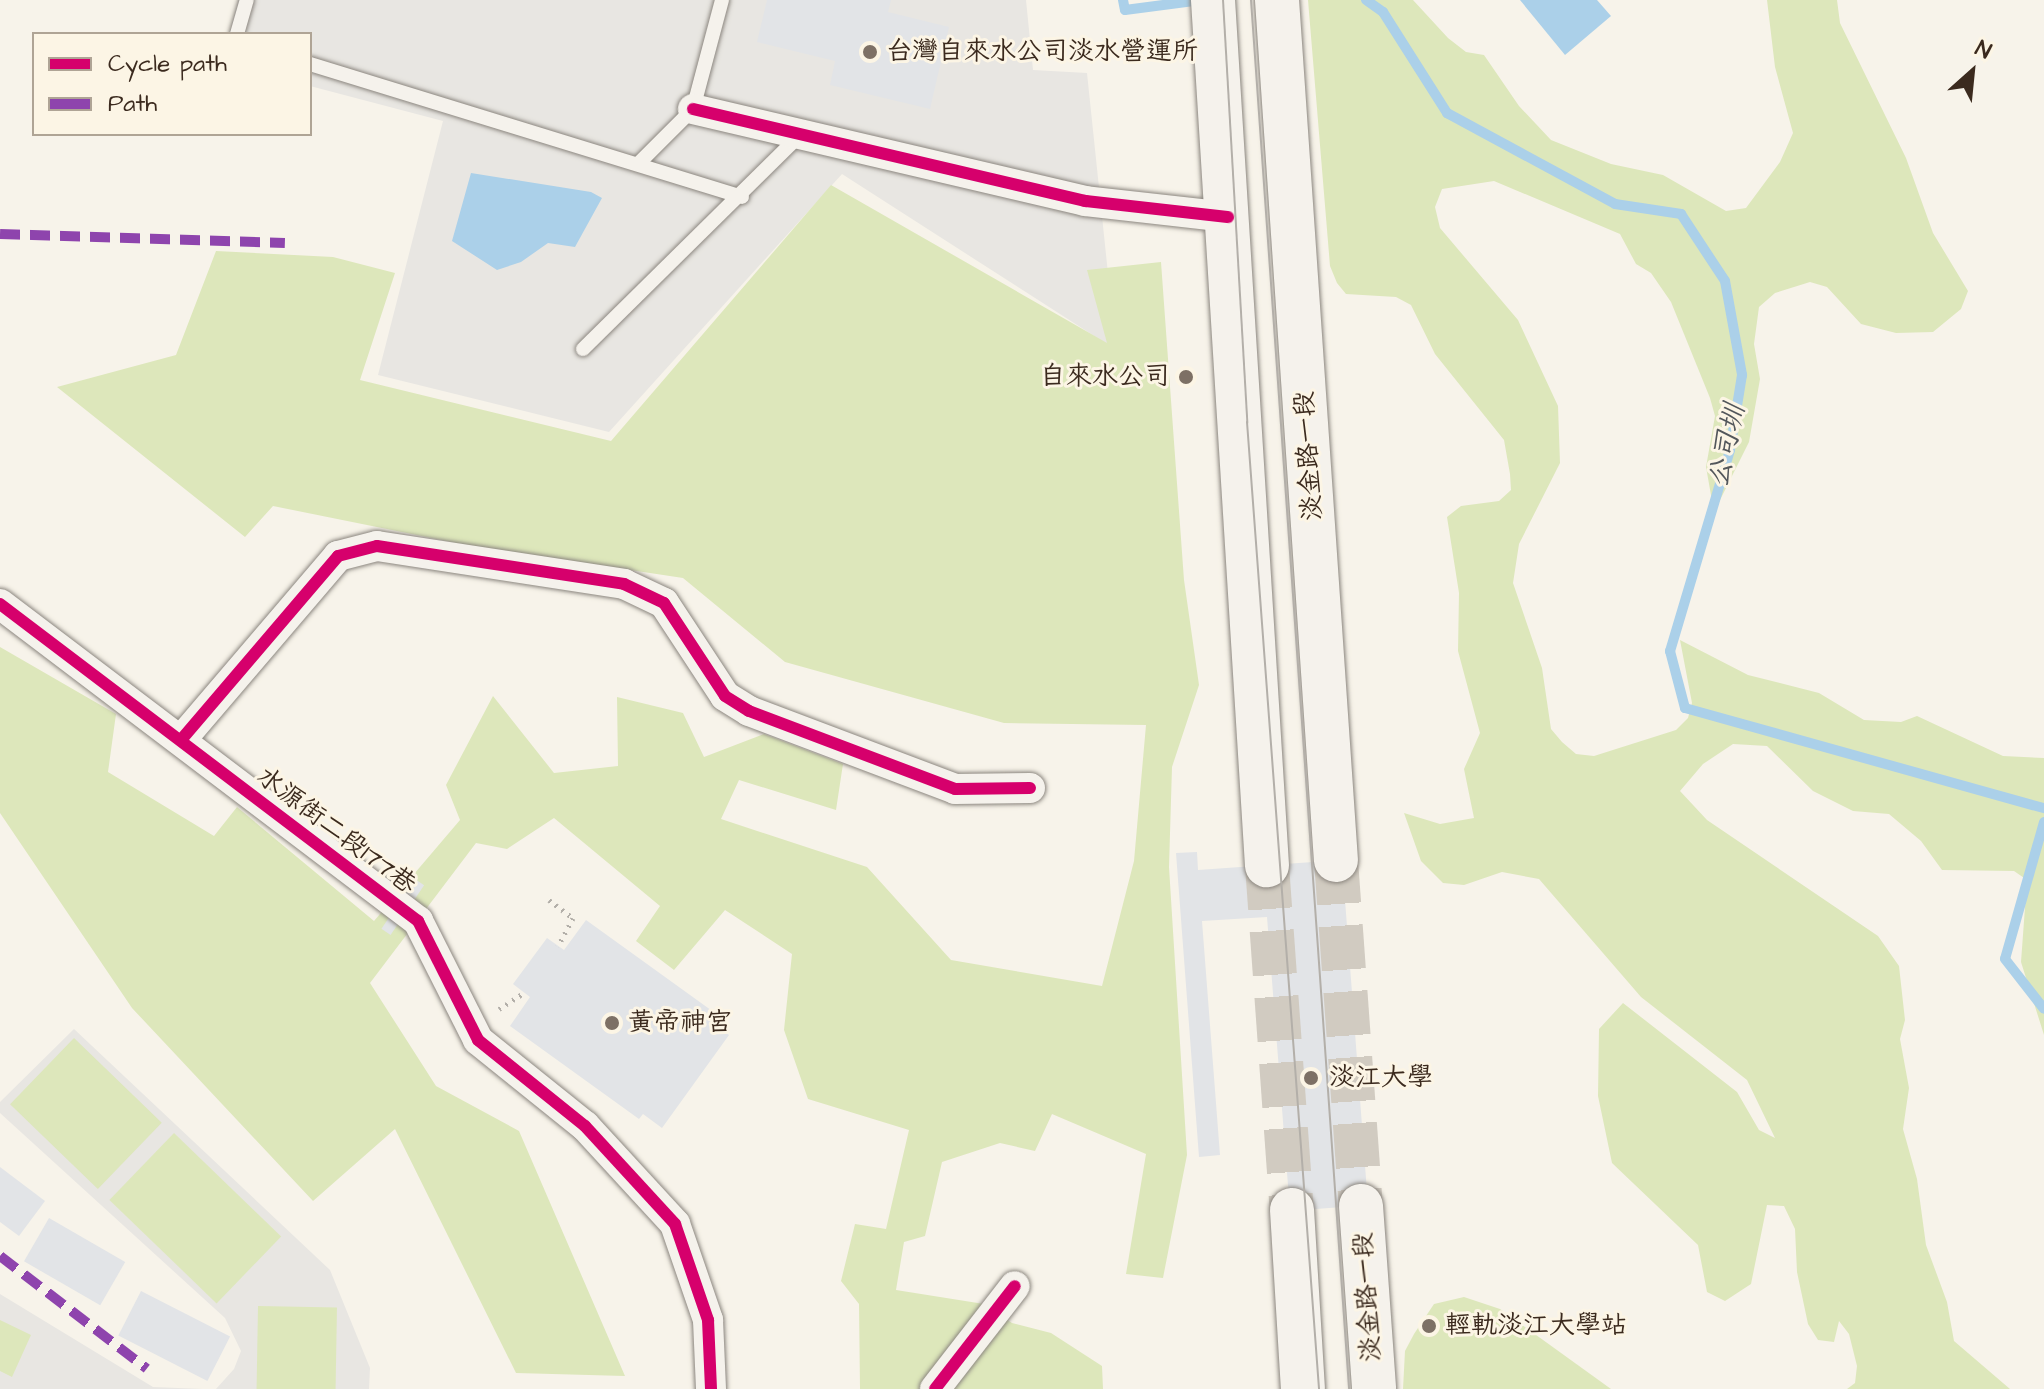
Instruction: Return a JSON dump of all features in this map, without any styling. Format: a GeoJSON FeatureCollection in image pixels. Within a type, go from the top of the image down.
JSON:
{"type":"FeatureCollection","features":[{"type":"Feature","properties":{"kind":"main road"},"geometry":{"type":"LineString","coordinates":[[1213,0],[1267,865]]}},
{"type":"Feature","properties":{"kind":"main road","name":"淡金路一段"},"geometry":{"type":"LineString","coordinates":[[1277,0],[1336,860]]}},
{"type":"Feature","properties":{"kind":"main road","name":"淡金路一段"},"geometry":{"type":"LineString","coordinates":[[1361,1206],[1374,1389]]}},
{"type":"Feature","properties":{"kind":"main road"},"geometry":{"type":"LineString","coordinates":[[1292,1210],[1303,1389]]}},
{"type":"Feature","properties":{"kind":"street"},"geometry":{"type":"LineString","coordinates":[[693,109],[1085,201],[1228,217]]}},
{"type":"Feature","properties":{"kind":"street"},"geometry":{"type":"LineString","coordinates":[[181,740],[338,556],[377,546],[624,584],[664,603],[725,696],[749,711],[955,789],[1030,788]]}},
{"type":"Feature","properties":{"kind":"street","name":"水源街二段177巷"},"geometry":{"type":"LineString","coordinates":[[0,604],[418,921],[478,1040],[585,1126],[675,1224],[708,1320],[711,1389]]}},
{"type":"Feature","properties":{"kind":"street"},"geometry":{"type":"LineString","coordinates":[[935,1389],[1015,1286]]}},
{"type":"Feature","properties":{"kind":"lane"},"geometry":{"type":"LineString","coordinates":[[238,32],[247,0]]}},
{"type":"Feature","properties":{"kind":"lane"},"geometry":{"type":"LineString","coordinates":[[640,162],[693,109],[722,0]]}},
{"type":"Feature","properties":{"kind":"lane"},"geometry":{"type":"LineString","coordinates":[[312,65],[640,162],[742,197]]}},
{"type":"Feature","properties":{"kind":"lane"},"geometry":{"type":"LineString","coordinates":[[583,349],[742,197],[802,133]]}},
{"type":"Feature","properties":{"kind":"path"},"geometry":{"type":"LineString","coordinates":[[549,900],[573,918],[558,946]]}},
{"type":"Feature","properties":{"kind":"path"},"geometry":{"type":"LineString","coordinates":[[493,1004],[503,1012],[524,993]]}},
{"type":"Feature","properties":{"kind":"shaded area"},"geometry":{"type":"Polygon","coordinates":[[[238,0],[1026,0],[1033,70],[1087,73],[1116,350],[842,174],[609,432],[378,375],[443,121],[312,87],[312,32],[230,32],[238,0]]]}},
{"type":"Feature","properties":{"kind":"shaded area"},"geometry":{"type":"Polygon","coordinates":[[[74,1029],[330,1270],[370,1368],[369,1389],[216,1389],[234,1369],[241,1351],[225,1318],[0,1113],[0,1102],[74,1029]]]}},
{"type":"Feature","properties":{"kind":"shaded area"},"geometry":{"type":"Polygon","coordinates":[[[0,1294],[153,1387],[203,1389],[0,1389],[0,1294]]]}},
{"type":"Feature","properties":{"kind":"green space"},"geometry":{"type":"Polygon","coordinates":[[[1308,0],[1413,0],[1448,38],[1466,52],[1484,55],[1519,106],[1551,140],[1611,164],[1663,175],[1726,211],[1746,208],[1780,162],[1793,133],[1775,67],[1767,0],[1837,0],[1840,23],[1906,158],[1933,233],[1968,291],[1961,309],[1933,332],[1896,333],[1861,324],[1827,287],[1810,282],[1775,293],[1759,307],[1754,344],[1760,379],[1749,442],[1714,512],[1706,467],[1715,416],[1710,398],[1671,302],[1651,273],[1636,264],[1620,234],[1494,181],[1442,189],[1435,207],[1440,228],[1518,320],[1558,406],[1560,463],[1519,544],[1513,583],[1542,668],[1551,729],[1562,742],[1576,754],[1594,756],[1676,730],[1688,718],[1692,703],[1680,640],[1748,675],[1819,693],[1864,720],[1901,722],[1917,716],[2003,756],[2044,758],[2044,1035],[2021,962],[2027,880],[2014,871],[1942,870],[1921,841],[1889,814],[1853,811],[1813,791],[1767,746],[1733,744],[1703,764],[1680,791],[1707,820],[1878,936],[1899,966],[1905,1020],[1900,1039],[1909,1088],[1903,1129],[1917,1179],[1926,1245],[1947,1302],[1954,1341],[2010,1389],[1847,1389],[1855,1383],[1857,1366],[1849,1334],[1839,1321],[1834,1342],[1818,1340],[1808,1324],[1797,1272],[1795,1229],[1784,1206],[1767,1205],[1751,1284],[1725,1301],[1707,1292],[1698,1245],[1612,1163],[1598,1096],[1599,1029],[1623,1003],[1737,1092],[1759,1130],[1775,1138],[1747,1080],[1641,997],[1539,879],[1502,872],[1464,885],[1443,883],[1421,861],[1404,813],[1440,824],[1474,818],[1464,769],[1480,733],[1458,651],[1459,593],[1447,517],[1461,506],[1499,501],[1511,490],[1510,474],[1504,440],[1435,354],[1411,305],[1396,297],[1346,294],[1337,283],[1330,266],[1308,0]]]}},
{"type":"Feature","properties":{"kind":"green space"},"geometry":{"type":"Polygon","coordinates":[[[831,185],[1107,343],[1087,270],[1161,262],[1184,580],[1199,685],[1172,767],[1169,867],[1187,1155],[1163,1278],[1126,1274],[1146,1154],[1052,1114],[1035,1151],[1000,1143],[942,1162],[925,1236],[904,1242],[896,1290],[984,1304],[1012,1323],[1051,1333],[1102,1366],[1103,1389],[860,1389],[859,1304],[841,1281],[855,1224],[886,1229],[909,1130],[808,1099],[784,1030],[792,954],[725,910],[674,970],[636,941],[660,906],[554,818],[507,849],[476,843],[370,983],[436,1086],[519,1131],[625,1376],[516,1373],[395,1129],[313,1201],[132,1008],[0,813],[0,647],[116,714],[108,772],[214,836],[237,807],[374,921],[460,820],[446,785],[493,696],[554,773],[618,766],[617,697],[683,713],[704,757],[764,734],[843,764],[836,810],[739,780],[721,819],[867,867],[951,960],[1102,986],[1134,861],[1146,725],[1004,723],[785,662],[683,578],[466,545],[273,506],[245,537],[57,387],[176,355],[216,251],[333,257],[395,273],[360,380],[611,441],[831,185]]]}},
{"type":"Feature","properties":{"kind":"green space"},"geometry":{"type":"Polygon","coordinates":[[[74,1038],[162,1123],[98,1189],[10,1104],[74,1038]]]}},
{"type":"Feature","properties":{"kind":"green space"},"geometry":{"type":"Polygon","coordinates":[[[174,1133],[281,1237],[217,1303],[109,1200],[174,1133]]]}},
{"type":"Feature","properties":{"kind":"green space"},"geometry":{"type":"Polygon","coordinates":[[[1464,1297],[1500,1309],[1611,1389],[1403,1389],[1405,1351],[1414,1334],[1434,1304],[1464,1297]]]}},
{"type":"Feature","properties":{"kind":"green space"},"geometry":{"type":"Polygon","coordinates":[[[258,1306],[337,1307],[336,1389],[257,1389],[258,1306]]]}},
{"type":"Feature","properties":{"kind":"green space"},"geometry":{"type":"Polygon","coordinates":[[[0,1320],[31,1335],[12,1377],[0,1371],[0,1320]]]}},
{"type":"Feature","properties":{"kind":"water"},"geometry":{"type":"Polygon","coordinates":[[[1520,0],[1597,0],[1611,16],[1565,55],[1520,0]]]}},
{"type":"Feature","properties":{"kind":"water"},"geometry":{"type":"Polygon","coordinates":[[[471,173],[591,192],[602,198],[575,247],[548,243],[521,262],[497,270],[452,241],[471,173]]]}},
{"type":"Feature","properties":{"kind":"building","name":"台灣自來水公司淡水營運所"},"geometry":{"type":"Polygon","coordinates":[[[767,0],[891,0],[888,12],[949,27],[930,109],[830,85],[835,61],[757,42],[767,0]]]}},
{"type":"Feature","properties":{"kind":"building"},"geometry":{"type":"Polygon","coordinates":[[[1197,852],[1198,870],[1342,860],[1368,1205],[1290,1211],[1267,917],[1202,921],[1220,1155],[1199,1157],[1176,853],[1197,852]]]}},
{"type":"Feature","properties":{"kind":"building"},"geometry":{"type":"Polygon","coordinates":[[[415,879],[424,885],[391,935],[381,929],[415,879]]]}},
{"type":"Feature","properties":{"kind":"building","name":"黃帝神宮"},"geometry":{"type":"Polygon","coordinates":[[[586,920],[715,1013],[710,1021],[729,1035],[662,1128],[643,1114],[639,1119],[510,1026],[530,997],[513,984],[547,938],[564,950],[586,920]]]}},
{"type":"Feature","properties":{"kind":"building"},"geometry":{"type":"Polygon","coordinates":[[[0,1167],[45,1201],[19,1236],[0,1222],[0,1167]]]}},
{"type":"Feature","properties":{"kind":"building"},"geometry":{"type":"Polygon","coordinates":[[[49,1218],[125,1262],[100,1305],[24,1261],[49,1218]]]}},
{"type":"Feature","properties":{"kind":"building"},"geometry":{"type":"Polygon","coordinates":[[[141,1291],[230,1336],[207,1381],[118,1336],[141,1291]]]}},
{"type":"Feature","properties":{"kind":"waterway","name":"公司圳"},"geometry":{"type":"LineString","coordinates":[[1123,0],[1125,10],[1201,0]]}},
{"type":"Feature","properties":{"kind":"waterway","name":"公司圳"},"geometry":{"type":"LineString","coordinates":[[1366,0],[1383,12],[1447,113],[1615,204],[1681,214],[1725,281],[1742,375],[1730,450],[1670,651],[1685,708],[2044,808]]}},
{"type":"Feature","properties":{"kind":"waterway","name":"公司圳"},"geometry":{"type":"LineString","coordinates":[[2044,822],[2005,959],[2044,1009]]}},
{"type":"Feature","properties":{"kind":"tunnel"},"geometry":{"type":"LineString","coordinates":[[1336,860],[1361,1206]]}},
{"type":"Feature","properties":{"kind":"tunnel"},"geometry":{"type":"LineString","coordinates":[[1267,865],[1292,1210]]}},
{"type":"Feature","properties":{"kind":"tram line"},"geometry":{"type":"LineString","coordinates":[[1223,0],[1247,422],[1319,1389]]}},
{"type":"Feature","properties":{"kind":"tram line"},"geometry":{"type":"LineString","coordinates":[[1251,0],[1349,1389]]}},
{"type":"Feature","properties":{"kind":"marked path"},"geometry":{"type":"LineString","coordinates":[[0,234],[285,243]]}},
{"type":"Feature","properties":{"kind":"marked path"},"geometry":{"type":"LineString","coordinates":[[0,1256],[147,1369]]}},
{"type":"Feature","properties":{"kind":"cycle path"},"geometry":{"type":"LineString","coordinates":[[693,109],[1085,201],[1228,217]]}},
{"type":"Feature","properties":{"kind":"cycle path"},"geometry":{"type":"LineString","coordinates":[[181,740],[338,556],[377,546],[624,584],[664,603],[725,696],[749,711],[955,789],[1030,788]]}},
{"type":"Feature","properties":{"kind":"cycle path"},"geometry":{"type":"LineString","coordinates":[[0,604],[418,921],[478,1040],[585,1126],[675,1224],[708,1320],[711,1389]]}},
{"type":"Feature","properties":{"kind":"cycle path"},"geometry":{"type":"LineString","coordinates":[[935,1389],[1015,1286]]}},
{"type":"Feature","properties":{"kind":"place","name":"台灣自來水公司淡水營運所"},"geometry":{"type":"Point","coordinates":[870,52]}},
{"type":"Feature","properties":{"kind":"place","name":"自來水公司"},"geometry":{"type":"Point","coordinates":[1186,377]}},
{"type":"Feature","properties":{"kind":"place","name":"黃帝神宮"},"geometry":{"type":"Point","coordinates":[612,1023]}},
{"type":"Feature","properties":{"kind":"place","name":"淡江大學"},"geometry":{"type":"Point","coordinates":[1311,1078]}},
{"type":"Feature","properties":{"kind":"place","name":"輕軌淡江大學站"},"geometry":{"type":"Point","coordinates":[1429,1326]}}]}
